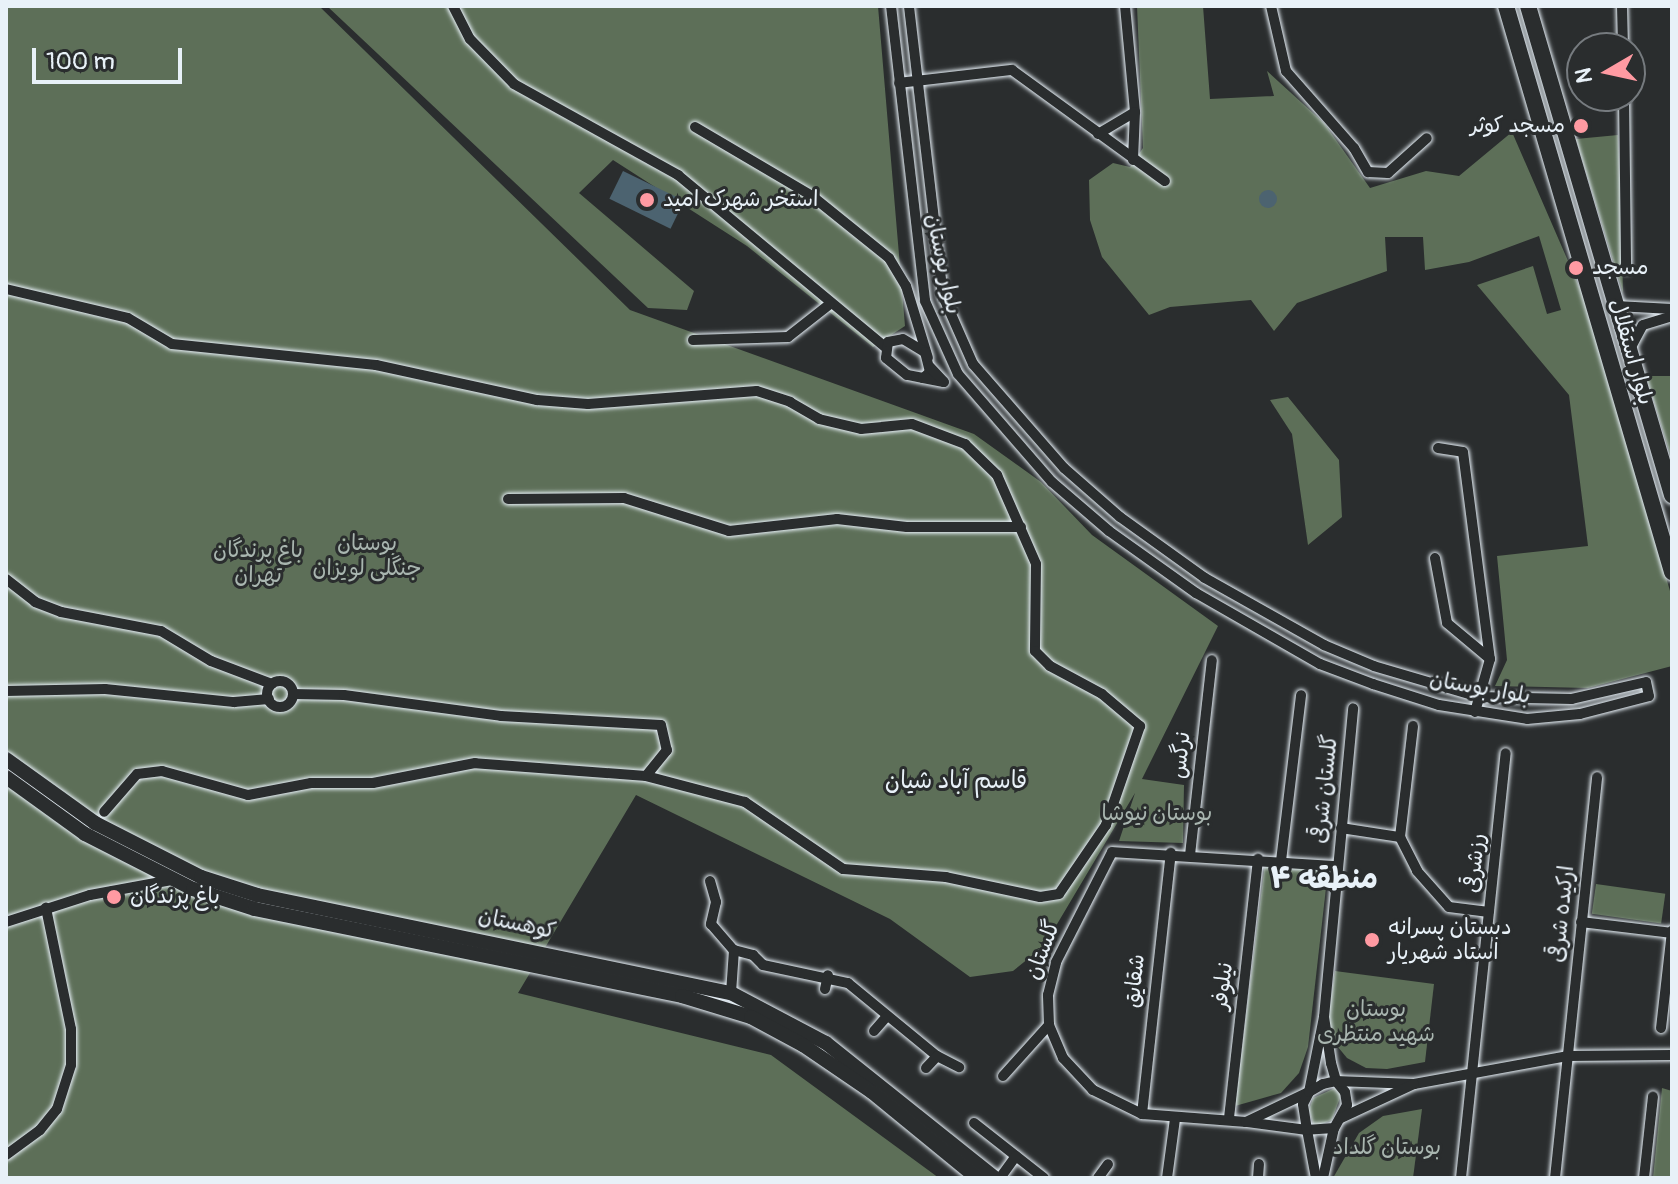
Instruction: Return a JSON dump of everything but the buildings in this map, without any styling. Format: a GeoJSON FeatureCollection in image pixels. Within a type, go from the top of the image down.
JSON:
{"type":"FeatureCollection","features":[{"type":"Feature","properties":{"kind":"main road","name":"بلوار استقلال"},"geometry":{"type":"LineString","coordinates":[[1506,6],[1672,572]]}},
{"type":"Feature","properties":{"kind":"main road","name":"بلوار استقلال"},"geometry":{"type":"LineString","coordinates":[[1528,6],[1672,495]]}},
{"type":"Feature","properties":{"kind":"main road","name":"کوهستان"},"geometry":{"type":"LineString","coordinates":[[6,759],[95,823],[201,877],[257,895],[693,999],[751,1017],[851,1077],[977,1178]]}},
{"type":"Feature","properties":{"kind":"main road","name":"کوهستان"},"geometry":{"type":"LineString","coordinates":[[6,777],[85,834],[172,880],[255,909],[731,993],[826,1043],[997,1178]]}},
{"type":"Feature","properties":{"kind":"street"},"geometry":{"type":"LineString","coordinates":[[453,6],[470,39],[514,84],[678,175],[885,347],[886,358],[897,369],[944,382],[973,364]]}},
{"type":"Feature","properties":{"kind":"street","name":"بلوار بوستان"},"geometry":{"type":"LineString","coordinates":[[891,6],[917,261],[925,301],[958,374],[1013,442],[1109,531],[1196,593],[1320,664],[1475,712],[1549,719],[1649,696],[1646,682],[1550,701],[1479,697],[1374,666],[1324,645],[1205,578],[1129,524],[1026,430],[973,364],[947,308],[935,258],[909,6]]}},
{"type":"Feature","properties":{"kind":"street"},"geometry":{"type":"LineString","coordinates":[[1125,6],[1135,112],[1133,160]]}},
{"type":"Feature","properties":{"kind":"street"},"geometry":{"type":"LineString","coordinates":[[1271,6],[1286,71],[1354,148],[1368,172],[1388,173],[1427,138]]}},
{"type":"Feature","properties":{"kind":"street"},"geometry":{"type":"LineString","coordinates":[[1622,6],[1623,32]]}},
{"type":"Feature","properties":{"kind":"street"},"geometry":{"type":"LineString","coordinates":[[899,83],[1012,70],[1165,181]]}},
{"type":"Feature","properties":{"kind":"street"},"geometry":{"type":"LineString","coordinates":[[1098,134],[1135,112]]}},
{"type":"Feature","properties":{"kind":"street"},"geometry":{"type":"LineString","coordinates":[[1624,112],[1626,269]]}},
{"type":"Feature","properties":{"kind":"street"},"geometry":{"type":"LineString","coordinates":[[695,127],[812,196],[889,258],[906,286],[929,362],[923,378]]}},
{"type":"Feature","properties":{"kind":"street"},"geometry":{"type":"LineString","coordinates":[[917,261],[935,258]]}},
{"type":"Feature","properties":{"kind":"street"},"geometry":{"type":"LineString","coordinates":[[6,289],[128,318],[172,344],[376,365],[537,400],[588,404],[757,391],[790,402],[819,419],[861,429],[912,424],[965,444],[997,475],[1021,527],[1039,586],[1035,651],[1050,666],[1102,694],[1140,726],[1106,825],[1059,894],[1040,897],[946,877],[843,869],[745,802],[646,776],[475,763],[373,783],[311,783],[248,795],[162,771],[137,774],[104,812]]}},
{"type":"Feature","properties":{"kind":"street"},"geometry":{"type":"LineString","coordinates":[[693,340],[788,337],[830,304]]}},
{"type":"Feature","properties":{"kind":"street"},"geometry":{"type":"LineString","coordinates":[[1616,306],[1672,309]]}},
{"type":"Feature","properties":{"kind":"street"},"geometry":{"type":"LineString","coordinates":[[1630,349],[1643,325],[1672,316]]}},
{"type":"Feature","properties":{"kind":"street"},"geometry":{"type":"LineString","coordinates":[[909,340],[916,318]]}},
{"type":"Feature","properties":{"kind":"street"},"geometry":{"type":"LineString","coordinates":[[885,347],[894,340],[909,340],[944,382]]}},
{"type":"Feature","properties":{"kind":"street"},"geometry":{"type":"LineString","coordinates":[[1438,448],[1463,452],[1490,659],[1475,712]]}},
{"type":"Feature","properties":{"kind":"street"},"geometry":{"type":"LineString","coordinates":[[508,499],[624,498],[729,531],[837,519],[907,527],[1021,527]]}},
{"type":"Feature","properties":{"kind":"street"},"geometry":{"type":"LineString","coordinates":[[1109,531],[1118,515]]}},
{"type":"Feature","properties":{"kind":"street"},"geometry":{"type":"LineString","coordinates":[[1109,531],[1129,524]]}},
{"type":"Feature","properties":{"kind":"street"},"geometry":{"type":"LineString","coordinates":[[1435,558],[1447,623],[1490,659]]}},
{"type":"Feature","properties":{"kind":"street"},"geometry":{"type":"LineString","coordinates":[[6,579],[35,602],[61,612],[161,631],[211,661],[272,684],[287,683],[293,694]]}},
{"type":"Feature","properties":{"kind":"street"},"geometry":{"type":"LineString","coordinates":[[1320,664],[1324,645]]}},
{"type":"Feature","properties":{"kind":"street","name":"نرگس"},"geometry":{"type":"LineString","coordinates":[[1190,855],[1212,660]]}},
{"type":"Feature","properties":{"kind":"street"},"geometry":{"type":"LineString","coordinates":[[269,699],[272,684]]}},
{"type":"Feature","properties":{"kind":"street"},"geometry":{"type":"LineString","coordinates":[[6,691],[105,689],[234,702],[269,699],[283,707],[293,694]]}},
{"type":"Feature","properties":{"kind":"street"},"geometry":{"type":"LineString","coordinates":[[293,694],[344,695],[501,716],[661,725],[667,750],[646,776]]}},
{"type":"Feature","properties":{"kind":"street"},"geometry":{"type":"LineString","coordinates":[[1281,861],[1301,695]]}},
{"type":"Feature","properties":{"kind":"street"},"geometry":{"type":"LineString","coordinates":[[1549,719],[1550,701]]}},
{"type":"Feature","properties":{"kind":"street","name":"گلستان شرقی"},"geometry":{"type":"LineString","coordinates":[[1324,1017],[1353,708]]}},
{"type":"Feature","properties":{"kind":"street"},"geometry":{"type":"LineString","coordinates":[[1413,726],[1400,837],[1417,871],[1449,907],[1489,912]]}},
{"type":"Feature","properties":{"kind":"street","name":"رزشرقی"},"geometry":{"type":"LineString","coordinates":[[1461,1178],[1506,753]]}},
{"type":"Feature","properties":{"kind":"street","name":"ارکیده شرقی"},"geometry":{"type":"LineString","coordinates":[[1555,1178],[1597,777]]}},
{"type":"Feature","properties":{"kind":"street"},"geometry":{"type":"LineString","coordinates":[[1341,828],[1400,837]]}},
{"type":"Feature","properties":{"kind":"street","name":"گلستان"},"geometry":{"type":"LineString","coordinates":[[1171,853],[1112,852],[1056,962],[1048,995],[1049,1025],[1063,1058],[1082,1081],[1108,1100],[1142,1114],[1175,1119],[1229,1118],[1307,1130]]}},
{"type":"Feature","properties":{"kind":"street"},"geometry":{"type":"LineString","coordinates":[[1171,853],[1337,866]]}},
{"type":"Feature","properties":{"kind":"street","name":"شقایق"},"geometry":{"type":"LineString","coordinates":[[1142,1114],[1171,853]]}},
{"type":"Feature","properties":{"kind":"street","name":"نیلوفر"},"geometry":{"type":"LineString","coordinates":[[1229,1118],[1258,859]]}},
{"type":"Feature","properties":{"kind":"street"},"geometry":{"type":"LineString","coordinates":[[6,922],[46,908],[172,880]]}},
{"type":"Feature","properties":{"kind":"street"},"geometry":{"type":"LineString","coordinates":[[710,881],[716,902],[711,924],[734,950],[753,955],[763,965],[828,975],[848,983],[937,1056],[959,1067]]}},
{"type":"Feature","properties":{"kind":"street"},"geometry":{"type":"LineString","coordinates":[[6,1155],[40,1130],[57,1109],[71,1065],[71,1029],[46,908]]}},
{"type":"Feature","properties":{"kind":"street"},"geometry":{"type":"LineString","coordinates":[[1581,922],[1672,932],[1661,1028]]}},
{"type":"Feature","properties":{"kind":"street"},"geometry":{"type":"LineString","coordinates":[[731,993],[734,950]]}},
{"type":"Feature","properties":{"kind":"street"},"geometry":{"type":"LineString","coordinates":[[825,989],[828,975]]}},
{"type":"Feature","properties":{"kind":"street"},"geometry":{"type":"LineString","coordinates":[[874,1031],[886,1017]]}},
{"type":"Feature","properties":{"kind":"street"},"geometry":{"type":"LineString","coordinates":[[1323,1178],[1334,1128],[1341,1118],[1345,1092],[1336,1081],[1324,1017]]}},
{"type":"Feature","properties":{"kind":"street"},"geometry":{"type":"LineString","coordinates":[[1316,1178],[1303,1104],[1309,1092],[1324,1017]]}},
{"type":"Feature","properties":{"kind":"street"},"geometry":{"type":"LineString","coordinates":[[1003,1076],[1049,1025]]}},
{"type":"Feature","properties":{"kind":"street"},"geometry":{"type":"LineString","coordinates":[[1246,1122],[1336,1081],[1414,1084],[1568,1056],[1672,1055]]}},
{"type":"Feature","properties":{"kind":"street"},"geometry":{"type":"LineString","coordinates":[[926,1068],[937,1056]]}},
{"type":"Feature","properties":{"kind":"street"},"geometry":{"type":"LineString","coordinates":[[1658,1057],[1672,1064]]}},
{"type":"Feature","properties":{"kind":"street"},"geometry":{"type":"LineString","coordinates":[[1341,1118],[1414,1084]]}},
{"type":"Feature","properties":{"kind":"street"},"geometry":{"type":"LineString","coordinates":[[1644,1178],[1653,1096]]}},
{"type":"Feature","properties":{"kind":"street"},"geometry":{"type":"LineString","coordinates":[[1167,1178],[1175,1119]]}},
{"type":"Feature","properties":{"kind":"street"},"geometry":{"type":"LineString","coordinates":[[974,1123],[1044,1178]]}},
{"type":"Feature","properties":{"kind":"street"},"geometry":{"type":"LineString","coordinates":[[1307,1130],[1334,1128]]}},
{"type":"Feature","properties":{"kind":"street"},"geometry":{"type":"LineString","coordinates":[[997,1178],[1016,1156]]}},
{"type":"Feature","properties":{"kind":"street"},"geometry":{"type":"LineString","coordinates":[[1098,1178],[1108,1164]]}},
{"type":"Feature","properties":{"kind":"street"},"geometry":{"type":"LineString","coordinates":[[1258,1178],[1259,1164]]}},
{"type":"Feature","properties":{"kind":"green space","name":"بوستان جنگلی لویزان"},"geometry":{"type":"Polygon","coordinates":[[[6,6],[319,6],[630,310],[974,434],[1041,482],[1092,535],[1218,626],[1142,779],[1184,785],[1183,843],[1119,841],[1135,793],[1044,946],[1013,971],[970,977],[890,919],[636,795],[518,993],[771,1055],[939,1178],[6,1178],[6,6]]]}},
{"type":"Feature","properties":{"kind":"green space"},"geometry":{"type":"Polygon","coordinates":[[[327,6],[878,6],[905,326],[873,347],[747,246],[613,160],[579,193],[694,291],[687,310],[648,308],[327,6]]]}},
{"type":"Feature","properties":{"kind":"green space"},"geometry":{"type":"Polygon","coordinates":[[[1137,6],[1203,6],[1210,99],[1274,96],[1267,71],[1324,123],[1370,188],[1426,171],[1459,176],[1512,132],[1585,300],[1613,392],[1672,598],[1672,666],[1588,688],[1495,686],[1507,660],[1497,556],[1588,546],[1569,395],[1477,285],[1533,266],[1547,314],[1561,310],[1539,236],[1469,262],[1425,270],[1423,237],[1385,237],[1387,271],[1297,303],[1274,331],[1251,300],[1170,307],[1149,315],[1102,257],[1090,220],[1089,180],[1113,163],[1130,167],[1143,148],[1137,6]]]}},
{"type":"Feature","properties":{"kind":"green space"},"geometry":{"type":"Polygon","coordinates":[[[1618,135],[1621,207],[1623,293],[1576,139],[1618,135]]]}},
{"type":"Feature","properties":{"kind":"green space"},"geometry":{"type":"Polygon","coordinates":[[[1646,376],[1672,376],[1672,461],[1667,444],[1646,376]]]}},
{"type":"Feature","properties":{"kind":"green space"},"geometry":{"type":"Polygon","coordinates":[[[1288,397],[1339,460],[1342,517],[1308,545],[1292,434],[1270,400],[1288,397]]]}},
{"type":"Feature","properties":{"kind":"green space"},"geometry":{"type":"Polygon","coordinates":[[[1265,863],[1328,870],[1308,1047],[1299,1073],[1281,1093],[1235,1106],[1265,863]]]}},
{"type":"Feature","properties":{"kind":"green space"},"geometry":{"type":"Polygon","coordinates":[[[1596,884],[1665,894],[1661,923],[1592,914],[1596,884]]]}},
{"type":"Feature","properties":{"kind":"green space","name":"بوستان شهید منتظری"},"geometry":{"type":"Polygon","coordinates":[[[1335,971],[1434,984],[1425,1062],[1387,1069],[1366,1068],[1347,1058],[1333,1041],[1328,1020],[1335,971]]]}},
{"type":"Feature","properties":{"kind":"green space"},"geometry":{"type":"Polygon","coordinates":[[[1335,1088],[1341,1095],[1332,1120],[1314,1127],[1309,1110],[1313,1098],[1335,1088]]]}},
{"type":"Feature","properties":{"kind":"green space"},"geometry":{"type":"Polygon","coordinates":[[[1662,1088],[1672,1091],[1672,1178],[1653,1178],[1662,1088]]]}},
{"type":"Feature","properties":{"kind":"green space","name":"بوستان گلداد"},"geometry":{"type":"Polygon","coordinates":[[[1422,1109],[1413,1178],[1333,1178],[1359,1133],[1383,1116],[1422,1109]]]}},
{"type":"Feature","properties":{"kind":"water","name":"استخر شهرک امید"},"geometry":{"type":"Polygon","coordinates":[[[623,171],[684,201],[671,229],[609,199],[623,171]]]}},
{"type":"Feature","properties":{"kind":"water"},"geometry":{"type":"Polygon","coordinates":[[[1268,190],[1277,199],[1268,208],[1259,199],[1268,190]]]}},
{"type":"Feature","properties":{"kind":"place","name":"مسجد کوثر"},"geometry":{"type":"Point","coordinates":[1581,126]}},
{"type":"Feature","properties":{"kind":"place","name":"استخر شهرک امید"},"geometry":{"type":"Point","coordinates":[647,200]}},
{"type":"Feature","properties":{"kind":"place","name":"مسجد"},"geometry":{"type":"Point","coordinates":[1576,268]}},
{"type":"Feature","properties":{"kind":"place","name":"باغ پرندگان"},"geometry":{"type":"Point","coordinates":[114,897]}},
{"type":"Feature","properties":{"kind":"place","name":"دبستان پسرانه استاد شهريار"},"geometry":{"type":"Point","coordinates":[1372,940]}},
{"type":"Feature","properties":{"kind":"district","name":"قاسم آباد شیان"},"geometry":{"type":"Point","coordinates":[956,781]}},
{"type":"Feature","properties":{"kind":"district","name":"منطقه ۴"},"geometry":{"type":"Point","coordinates":[1324,879]}},
{"type":"Feature","properties":{"kind":"park label","name":"باغ پرندگان تهران"},"geometry":{"type":"Point","coordinates":[258,562]}},
{"type":"Feature","properties":{"kind":"park label","name":"بوستان نیوشا"},"geometry":{"type":"Point","coordinates":[1157,814]}}]}
